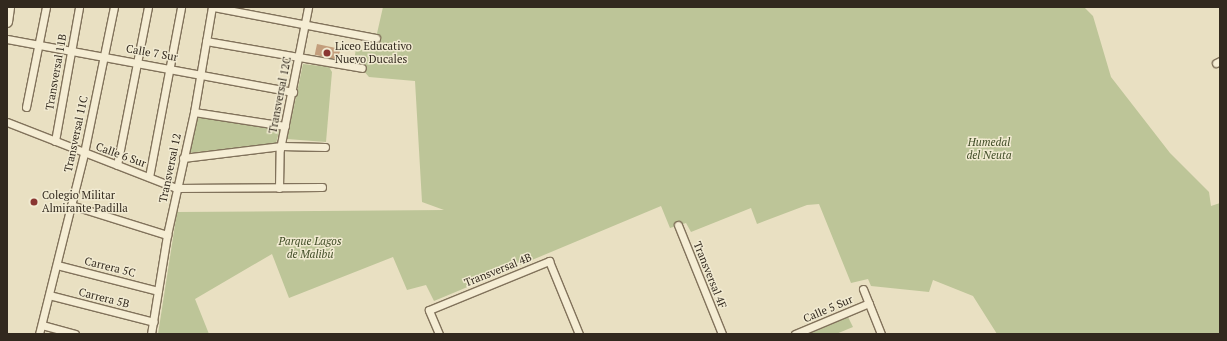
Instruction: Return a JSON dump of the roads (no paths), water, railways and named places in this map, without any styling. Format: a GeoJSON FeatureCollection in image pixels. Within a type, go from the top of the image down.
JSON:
{"type":"FeatureCollection","features":[{"type":"Feature","properties":{"kind":"main road"},"geometry":{"type":"LineString","coordinates":[[7,22],[9,7]]}},
{"type":"Feature","properties":{"kind":"street"},"geometry":{"type":"LineString","coordinates":[[26,107],[46,7]]}},
{"type":"Feature","properties":{"kind":"street","name":"Transversal 11B"},"geometry":{"type":"LineString","coordinates":[[55,141],[79,7]]}},
{"type":"Feature","properties":{"kind":"street","name":"Transversal 11C"},"geometry":{"type":"LineString","coordinates":[[39,334],[84,153],[114,7]]}},
{"type":"Feature","properties":{"kind":"street"},"geometry":{"type":"LineString","coordinates":[[117,165],[148,7]]}},
{"type":"Feature","properties":{"kind":"street"},"geometry":{"type":"LineString","coordinates":[[149,177],[181,7]]}},
{"type":"Feature","properties":{"kind":"street"},"geometry":{"type":"LineString","coordinates":[[212,7],[304,26],[376,38]]}},
{"type":"Feature","properties":{"kind":"street","name":"Transversal 12"},"geometry":{"type":"LineString","coordinates":[[152,334],[167,235],[176,188],[194,112],[212,7]]}},
{"type":"Feature","properties":{"kind":"street","name":"Transversal 12C"},"geometry":{"type":"LineString","coordinates":[[279,188],[281,146],[293,92],[308,7]]}},
{"type":"Feature","properties":{"kind":"street","name":"Calle 7 Sur"},"geometry":{"type":"LineString","coordinates":[[7,39],[72,48],[293,92]]}},
{"type":"Feature","properties":{"kind":"street"},"geometry":{"type":"LineString","coordinates":[[206,41],[362,68]]}},
{"type":"Feature","properties":{"kind":"street"},"geometry":{"type":"LineString","coordinates":[[194,112],[285,126]]}},
{"type":"Feature","properties":{"kind":"street","name":"Calle 6 Sur"},"geometry":{"type":"LineString","coordinates":[[7,122],[176,188],[322,187]]}},
{"type":"Feature","properties":{"kind":"street"},"geometry":{"type":"LineString","coordinates":[[183,158],[281,146],[325,147]]}},
{"type":"Feature","properties":{"kind":"street"},"geometry":{"type":"LineString","coordinates":[[71,205],[167,235]]}},
{"type":"Feature","properties":{"kind":"street","name":"Transversal 4F"},"geometry":{"type":"LineString","coordinates":[[678,225],[722,334]]}},
{"type":"Feature","properties":{"kind":"street","name":"Transversal 4B"},"geometry":{"type":"LineString","coordinates":[[439,334],[429,310],[549,261],[579,334]]}},
{"type":"Feature","properties":{"kind":"street","name":"Carrera 5C"},"geometry":{"type":"LineString","coordinates":[[57,265],[158,291]]}},
{"type":"Feature","properties":{"kind":"street"},"geometry":{"type":"LineString","coordinates":[[863,289],[880,334]]}},
{"type":"Feature","properties":{"kind":"street","name":"Carrera 5B"},"geometry":{"type":"LineString","coordinates":[[49,295],[154,322]]}},
{"type":"Feature","properties":{"kind":"street","name":"Calle 5 Sur"},"geometry":{"type":"LineString","coordinates":[[795,334],[869,303]]}},
{"type":"Feature","properties":{"kind":"street"},"geometry":{"type":"LineString","coordinates":[[42,325],[75,334]]}},
{"type":"Feature","properties":{"kind":"place","name":"Liceo Educativo Nuevo Ducales"},"geometry":{"type":"Point","coordinates":[327,53]}},
{"type":"Feature","properties":{"kind":"place","name":"Colegio Militar Almirante Padilla"},"geometry":{"type":"Point","coordinates":[34,202]}},
{"type":"Feature","properties":{"kind":"park label","name":"Humedal del Neuta"},"geometry":{"type":"Point","coordinates":[989,149]}},
{"type":"Feature","properties":{"kind":"park label","name":"Parque Lagos de Malibú"},"geometry":{"type":"Point","coordinates":[310,248]}}]}
